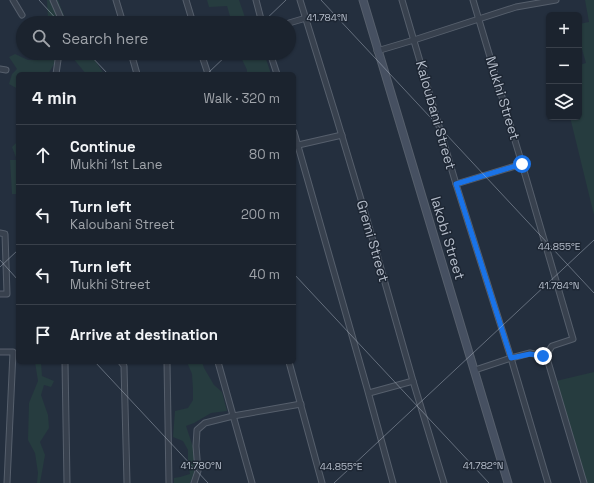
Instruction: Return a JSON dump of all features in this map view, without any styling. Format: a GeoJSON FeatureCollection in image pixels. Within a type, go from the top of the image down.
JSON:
{"type":"FeatureCollection","features":[{"type":"Feature","properties":{"kind":"street"},"geometry":{"type":"LineString","coordinates":[[13,0],[22,15]]}},
{"type":"Feature","properties":{"kind":"street"},"geometry":{"type":"LineString","coordinates":[[53,0],[60,16]]}},
{"type":"Feature","properties":{"kind":"street"},"geometry":{"type":"LineString","coordinates":[[116,0],[120,16]]}},
{"type":"Feature","properties":{"kind":"street"},"geometry":{"type":"LineString","coordinates":[[186,0],[191,16]]}},
{"type":"Feature","properties":{"kind":"street"},"geometry":{"type":"LineString","coordinates":[[256,0],[260,16]]}},
{"type":"Feature","properties":{"kind":"street","name":"Gremi Street"},"geometry":{"type":"LineString","coordinates":[[300,0],[342,134],[444,483]]}},
{"type":"Feature","properties":{"kind":"street","name":"Iakobi Street"},"geometry":{"type":"LineString","coordinates":[[362,0],[508,483]]}},
{"type":"Feature","properties":{"kind":"street","name":"Kaloubani Street"},"geometry":{"type":"LineString","coordinates":[[402,0],[456,184],[511,358],[548,483]]}},
{"type":"Feature","properties":{"kind":"street","name":"Mukhi Street"},"geometry":{"type":"LineString","coordinates":[[473,0],[573,338],[552,346],[546,355]]}},
{"type":"Feature","properties":{"kind":"street"},"geometry":{"type":"LineString","coordinates":[[514,0],[516,7]]}},
{"type":"Feature","properties":{"kind":"street"},"geometry":{"type":"LineString","coordinates":[[377,51],[479,20],[516,7],[556,0]]}},
{"type":"Feature","properties":{"kind":"street"},"geometry":{"type":"LineString","coordinates":[[296,21],[306,18]]}},
{"type":"Feature","properties":{"kind":"street"},"geometry":{"type":"LineString","coordinates":[[56,72],[58,60]]}},
{"type":"Feature","properties":{"kind":"street"},"geometry":{"type":"LineString","coordinates":[[133,60],[136,72]]}},
{"type":"Feature","properties":{"kind":"street"},"geometry":{"type":"LineString","coordinates":[[203,60],[207,72]]}},
{"type":"Feature","properties":{"kind":"street"},"geometry":{"type":"LineString","coordinates":[[272,60],[276,72]]}},
{"type":"Feature","properties":{"kind":"street"},"geometry":{"type":"LineString","coordinates":[[0,69],[6,70]]}},
{"type":"Feature","properties":{"kind":"street"},"geometry":{"type":"LineString","coordinates":[[342,134],[296,145],[369,393],[393,483]]}},
{"type":"Feature","properties":{"kind":"street"},"geometry":{"type":"LineString","coordinates":[[456,184],[522,164]]}},
{"type":"Feature","properties":{"kind":"street"},"geometry":{"type":"LineString","coordinates":[[0,233],[5,234],[7,294],[0,294]]}},
{"type":"Feature","properties":{"kind":"street"},"geometry":{"type":"LineString","coordinates":[[0,352],[15,352],[7,483]]}},
{"type":"Feature","properties":{"kind":"street"},"geometry":{"type":"LineString","coordinates":[[475,370],[511,358],[530,354],[546,355],[584,483]]}},
{"type":"Feature","properties":{"kind":"street"},"geometry":{"type":"LineString","coordinates":[[65,364],[67,483]]}},
{"type":"Feature","properties":{"kind":"street"},"geometry":{"type":"LineString","coordinates":[[123,364],[128,483]]}},
{"type":"Feature","properties":{"kind":"street"},"geometry":{"type":"LineString","coordinates":[[167,364],[169,483]]}},
{"type":"Feature","properties":{"kind":"street"},"geometry":{"type":"LineString","coordinates":[[219,364],[252,483]]}},
{"type":"Feature","properties":{"kind":"street"},"geometry":{"type":"LineString","coordinates":[[290,364],[322,483]]}},
{"type":"Feature","properties":{"kind":"street"},"geometry":{"type":"LineString","coordinates":[[369,393],[413,381]]}},
{"type":"Feature","properties":{"kind":"street"},"geometry":{"type":"LineString","coordinates":[[194,483],[198,471],[196,446],[197,430],[204,423],[233,416],[301,404]]}},
{"type":"Feature","properties":{"kind":"green space"},"geometry":{"type":"Polygon","coordinates":[[[47,0],[58,0],[64,16],[48,16],[47,0]]]}},
{"type":"Feature","properties":{"kind":"green space"},"geometry":{"type":"Polygon","coordinates":[[[207,0],[239,0],[245,16],[230,16],[227,6],[209,7],[207,0]]]}},
{"type":"Feature","properties":{"kind":"green space"},"geometry":{"type":"Polygon","coordinates":[[[585,0],[594,0],[594,215],[571,120],[582,120],[582,64],[586,63],[582,49],[582,23],[589,22],[585,0]]]}},
{"type":"Feature","properties":{"kind":"green space"},"geometry":{"type":"Polygon","coordinates":[[[15,54],[16,60],[59,60],[49,72],[16,72],[16,88],[9,84],[12,74],[17,69],[9,57],[15,54]]]}},
{"type":"Feature","properties":{"kind":"green space"},"geometry":{"type":"Polygon","coordinates":[[[75,60],[95,60],[103,72],[84,72],[75,60]]]}},
{"type":"Feature","properties":{"kind":"green space"},"geometry":{"type":"Polygon","coordinates":[[[242,60],[266,60],[270,72],[247,72],[242,60]]]}},
{"type":"Feature","properties":{"kind":"green space"},"geometry":{"type":"Polygon","coordinates":[[[16,143],[16,157],[12,147],[16,143]]]}},
{"type":"Feature","properties":{"kind":"green space"},"geometry":{"type":"Polygon","coordinates":[[[10,160],[16,160],[16,194],[12,194],[10,160]]]}},
{"type":"Feature","properties":{"kind":"green space"},"geometry":{"type":"Polygon","coordinates":[[[35,364],[41,364],[42,376],[54,381],[51,387],[44,385],[41,395],[48,415],[49,428],[40,442],[45,455],[40,483],[37,483],[38,473],[35,453],[28,440],[29,403],[38,381],[35,364]]]}},
{"type":"Feature","properties":{"kind":"green space"},"geometry":{"type":"Polygon","coordinates":[[[188,364],[203,364],[214,385],[222,392],[227,411],[211,413],[186,426],[194,450],[194,473],[190,483],[174,483],[174,478],[190,474],[188,450],[183,441],[173,437],[175,411],[188,408],[193,400],[192,374],[188,364]]]}},
{"type":"Feature","properties":{"kind":"green space"},"geometry":{"type":"Polygon","coordinates":[[[594,372],[594,483],[586,483],[556,381],[594,372]]]}},
{"type":"Feature","properties":{"kind":"route"},"geometry":{"type":"LineString","coordinates":[[522,164],[456,184],[511,358],[530,354],[543,356]]}}]}
